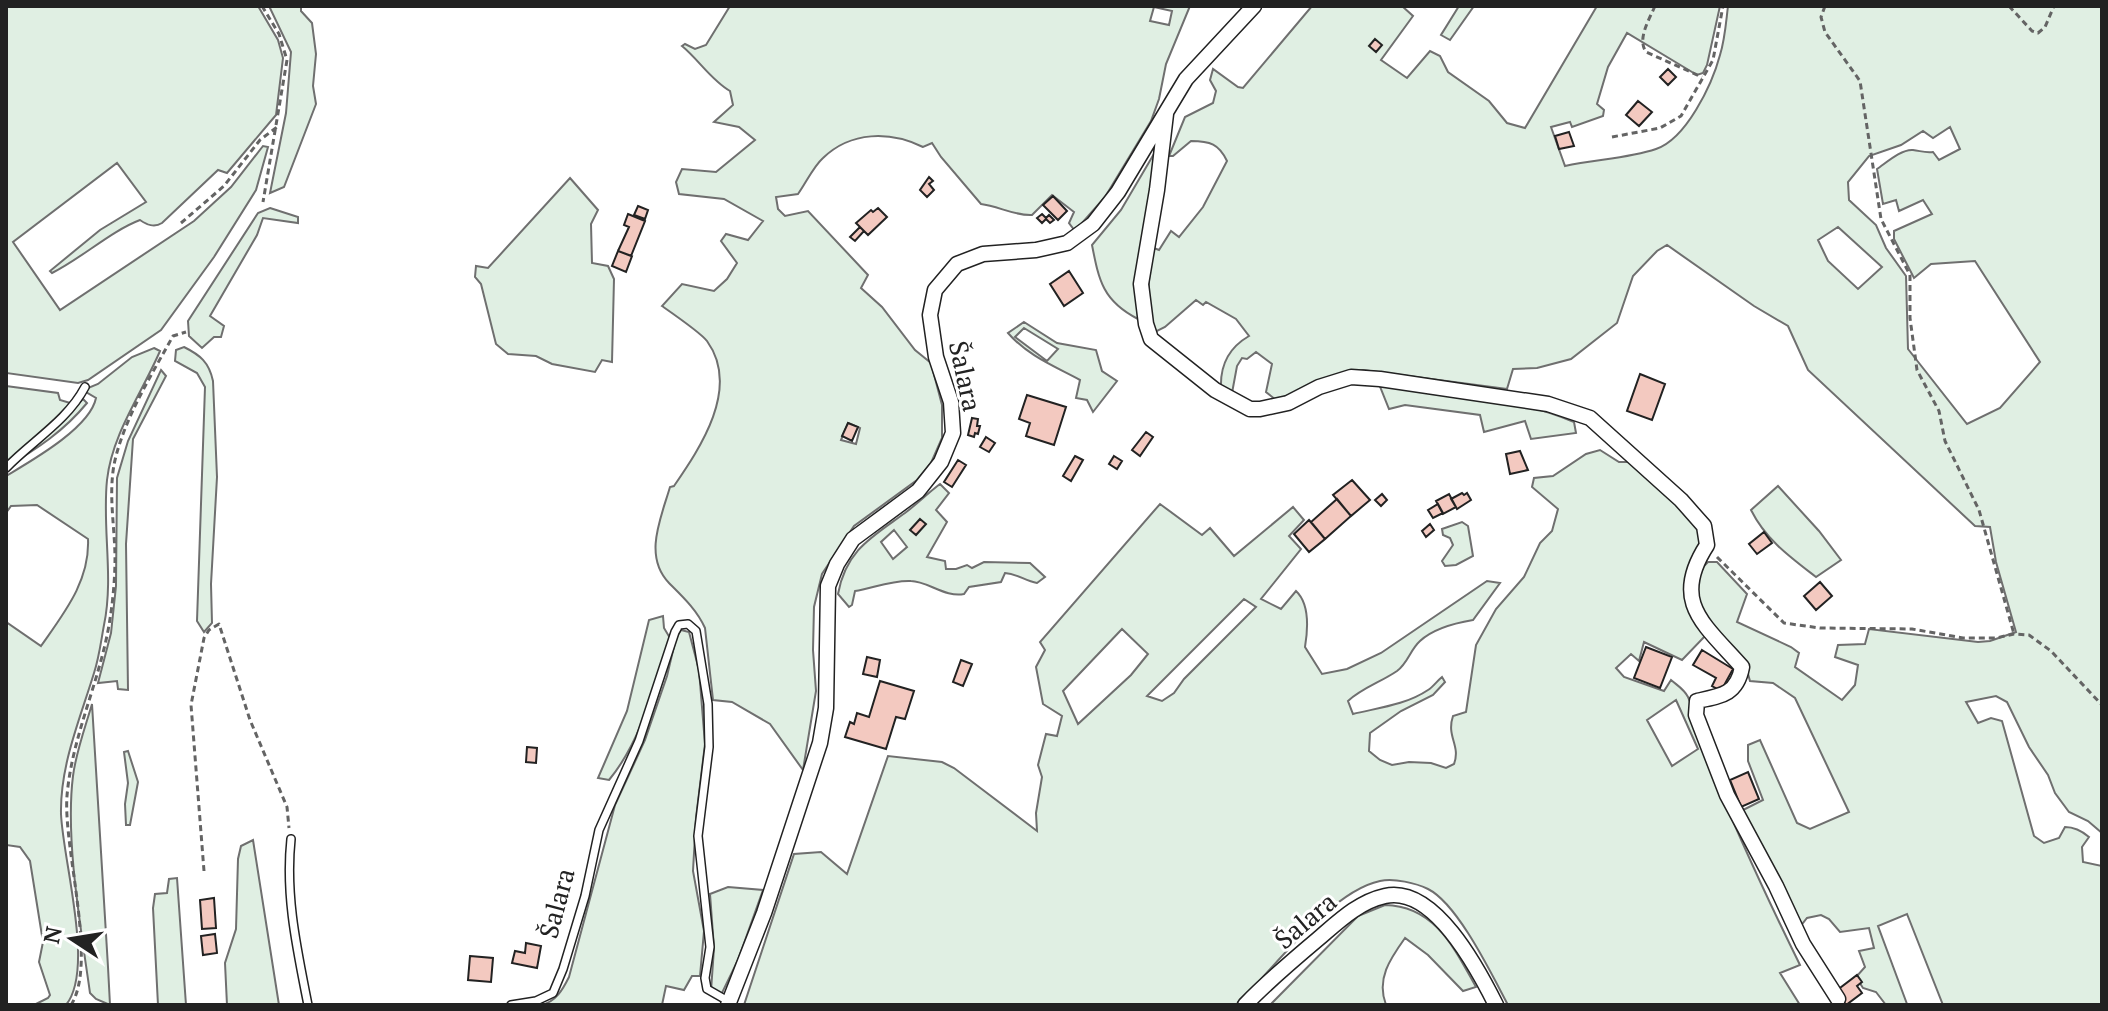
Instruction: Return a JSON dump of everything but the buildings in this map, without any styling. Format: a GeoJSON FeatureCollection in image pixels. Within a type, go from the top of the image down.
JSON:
{"type":"FeatureCollection","features":[{"type":"Feature","properties":{"kind":"street","name":"Šalara"},"geometry":{"type":"LineString","coordinates":[[728,1003],[764,913],[820,743],[826,708],[828,586],[832,575],[853,539],[918,491],[941,462],[953,433],[951,402],[936,357],[930,315],[935,290],[957,264],[983,254],[1036,250],[1067,243],[1093,224],[1118,192],[1186,79],[1254,6]]}},
{"type":"Feature","properties":{"kind":"street"},"geometry":{"type":"LineString","coordinates":[[1166,114],[1141,284],[1146,324],[1151,339],[1215,390],[1250,409],[1260,409],[1288,403],[1319,387],[1351,377],[1548,404],[1590,418],[1681,500],[1704,526],[1707,545],[1697,560],[1690,581],[1692,601],[1705,625],[1742,667],[1739,680],[1723,696],[1697,701],[1696,715],[1727,795],[1803,944],[1838,999]]}},
{"type":"Feature","properties":{"kind":"street","name":"Šalara"},"geometry":{"type":"LineString","coordinates":[[1245,1005],[1354,909],[1387,895],[1419,901],[1447,923],[1496,1005]]}},
{"type":"Feature","properties":{"kind":"lane"},"geometry":{"type":"LineString","coordinates":[[6,468],[59,422],[79,400],[85,387]]}},
{"type":"Feature","properties":{"kind":"lane","name":"Šalara"},"geometry":{"type":"LineString","coordinates":[[511,1005],[536,1001],[553,993],[585,896],[599,830],[639,741],[675,632],[679,625],[688,624],[696,631],[708,704],[709,747],[698,836],[710,947],[705,978],[707,989],[728,1003]]}},
{"type":"Feature","properties":{"kind":"lane"},"geometry":{"type":"LineString","coordinates":[[291,839],[288,872],[290,913],[308,1005]]}},
{"type":"Feature","properties":{"kind":"path"},"geometry":{"type":"LineString","coordinates":[[262,6],[279,34],[287,60],[263,202]]}},
{"type":"Feature","properties":{"kind":"path"},"geometry":{"type":"LineString","coordinates":[[1655,6],[1642,46],[1646,52],[1702,77]]}},
{"type":"Feature","properties":{"kind":"path"},"geometry":{"type":"LineString","coordinates":[[1612,137],[1660,128],[1681,116],[1713,60],[1723,6]]}},
{"type":"Feature","properties":{"kind":"path"},"geometry":{"type":"LineString","coordinates":[[1825,6],[1821,17],[1825,32],[1860,81],[1881,219],[1910,275],[1910,318],[1917,370],[1939,411],[1945,441],[1979,510],[2014,634]]}},
{"type":"Feature","properties":{"kind":"path"},"geometry":{"type":"LineString","coordinates":[[2009,6],[2032,31],[2038,33],[2045,27],[2054,6]]}},
{"type":"Feature","properties":{"kind":"path"},"geometry":{"type":"LineString","coordinates":[[181,223],[224,186],[260,140],[277,127]]}},
{"type":"Feature","properties":{"kind":"path"},"geometry":{"type":"LineString","coordinates":[[71,1005],[76,997],[82,960],[67,798],[73,756],[101,663],[110,619],[115,559],[111,502],[116,457],[137,403],[173,336],[186,332]]}},
{"type":"Feature","properties":{"kind":"path"},"geometry":{"type":"LineString","coordinates":[[1707,545],[1784,623],[1820,628],[1912,629],[1963,638],[2029,635],[2040,641],[2102,705]]}},
{"type":"Feature","properties":{"kind":"path"},"geometry":{"type":"LineString","coordinates":[[204,871],[191,705],[204,638],[209,630],[219,624],[250,720],[287,807],[291,839]]}},
{"type":"Feature","properties":{"kind":"green space"},"geometry":{"type":"Polygon","coordinates":[[[6,6],[258,6],[278,40],[283,58],[276,115],[227,173],[218,170],[162,223],[151,225],[140,220],[63,267],[52,273],[50,271],[100,230],[146,202],[117,163],[13,242],[60,310],[194,221],[231,187],[263,146],[268,147],[256,190],[214,257],[161,330],[88,380],[78,383],[6,373],[6,6]]]}},
{"type":"Feature","properties":{"kind":"green space"},"geometry":{"type":"Polygon","coordinates":[[[269,6],[301,6],[301,11],[312,23],[316,54],[313,86],[316,104],[284,187],[270,193],[286,113],[291,52],[269,6]]]}},
{"type":"Feature","properties":{"kind":"green space"},"geometry":{"type":"Polygon","coordinates":[[[730,6],[1190,6],[1166,64],[1151,121],[1105,197],[1075,231],[1069,223],[1074,212],[1052,195],[1032,215],[981,204],[932,143],[923,147],[884,136],[858,138],[834,149],[816,166],[798,194],[776,197],[778,209],[785,216],[808,211],[868,275],[861,288],[882,307],[915,350],[931,363],[942,405],[942,438],[931,463],[917,480],[854,526],[822,574],[814,607],[816,691],[803,770],[770,724],[732,702],[713,700],[705,628],[694,610],[661,572],[657,561],[656,536],[670,487],[674,486],[705,436],[718,398],[720,378],[716,359],[707,341],[662,306],[682,284],[714,291],[727,279],[737,263],[721,241],[726,234],[748,240],[763,221],[724,199],[679,194],[676,182],[682,169],[716,172],[755,140],[739,127],[714,122],[733,105],[730,91],[682,46],[685,44],[695,49],[706,45],[730,6]],[[1154,7],[1150,21],[1169,25],[1172,11],[1154,7]],[[848,423],[841,440],[856,444],[860,428],[848,423]]]}},
{"type":"Feature","properties":{"kind":"green space"},"geometry":{"type":"Polygon","coordinates":[[[1312,6],[1402,6],[1413,16],[1381,60],[1407,78],[1430,51],[1440,56],[1448,72],[1489,101],[1507,123],[1525,128],[1597,6],[1720,6],[1707,65],[1703,73],[1697,75],[1627,33],[1608,67],[1597,104],[1604,110],[1603,116],[1572,127],[1570,122],[1551,127],[1565,166],[1656,149],[1678,134],[1696,110],[1711,81],[1722,49],[1728,6],[2102,6],[2102,833],[2088,821],[2069,812],[2055,793],[2007,702],[1996,696],[1966,702],[1978,723],[1991,718],[2002,721],[2034,836],[2044,843],[2059,838],[2065,827],[2089,837],[2082,847],[2083,862],[2102,866],[2102,1005],[1943,1005],[1907,914],[1878,926],[1907,1004],[1886,1005],[1876,992],[1863,988],[1856,977],[1865,967],[1859,951],[1874,948],[1869,928],[1840,932],[1821,915],[1807,918],[1795,933],[1741,811],[1763,800],[1748,761],[1748,745],[1760,740],[1797,823],[1810,829],[1849,812],[1795,698],[1773,683],[1750,681],[1746,667],[1710,624],[1695,593],[1701,569],[1708,562],[1717,562],[1747,594],[1737,622],[1791,647],[1799,653],[1795,667],[1842,700],[1855,685],[1858,665],[1835,657],[1838,645],[1865,644],[1869,629],[1978,642],[2016,632],[1996,562],[1990,527],[1975,526],[1808,370],[1788,326],[1667,245],[1633,276],[1617,323],[1571,359],[1537,368],[1513,369],[1507,389],[1363,370],[1341,375],[1276,400],[1266,392],[1272,364],[1256,352],[1247,359],[1242,358],[1237,366],[1232,393],[1221,388],[1222,372],[1228,358],[1236,346],[1249,336],[1236,319],[1206,302],[1203,305],[1196,300],[1155,332],[1147,314],[1151,247],[1159,250],[1171,231],[1179,237],[1203,207],[1227,161],[1217,147],[1198,141],[1191,141],[1169,156],[1185,117],[1213,103],[1216,91],[1210,80],[1213,69],[1243,88],[1312,6]],[[1950,127],[1933,138],[1923,131],[1901,145],[1869,156],[1848,182],[1849,200],[1876,225],[1886,248],[1906,276],[1908,349],[1967,424],[2000,408],[2040,362],[1975,261],[1931,264],[1914,278],[1894,239],[1894,231],[1932,214],[1923,200],[1899,211],[1896,200],[1883,204],[1877,169],[1908,150],[1933,152],[1939,160],[1960,149],[1950,127]],[[1838,227],[1818,240],[1828,261],[1858,289],[1882,267],[1838,227]]]}},
{"type":"Feature","properties":{"kind":"green space"},"geometry":{"type":"Polygon","coordinates":[[[1459,6],[1474,6],[1450,40],[1441,35],[1459,6]]]}},
{"type":"Feature","properties":{"kind":"green space"},"geometry":{"type":"Polygon","coordinates":[[[1158,147],[1136,288],[1138,319],[1117,305],[1104,289],[1092,245],[1121,210],[1158,147]]]}},
{"type":"Feature","properties":{"kind":"green space"},"geometry":{"type":"Polygon","coordinates":[[[570,178],[598,210],[591,224],[592,263],[608,266],[614,279],[612,362],[602,360],[595,372],[552,364],[536,356],[508,354],[496,344],[481,284],[475,277],[476,266],[488,268],[570,178]]]}},
{"type":"Feature","properties":{"kind":"green space"},"geometry":{"type":"Polygon","coordinates":[[[270,208],[298,217],[298,223],[263,218],[257,235],[210,316],[224,326],[221,337],[214,337],[202,348],[189,336],[188,321],[258,213],[270,208]]]}},
{"type":"Feature","properties":{"kind":"green space"},"geometry":{"type":"Polygon","coordinates":[[[1024,322],[1057,343],[1096,350],[1102,371],[1117,381],[1093,412],[1087,400],[1076,398],[1080,380],[1033,354],[1008,333],[1024,322]],[[1024,328],[1015,337],[1047,361],[1058,349],[1024,328]]]}},
{"type":"Feature","properties":{"kind":"green space"},"geometry":{"type":"Polygon","coordinates":[[[184,347],[203,360],[213,381],[217,477],[212,623],[204,632],[197,621],[205,387],[197,373],[175,361],[176,350],[184,347]]]}},
{"type":"Feature","properties":{"kind":"green space"},"geometry":{"type":"Polygon","coordinates":[[[154,348],[160,351],[121,430],[110,463],[106,498],[107,607],[97,661],[64,778],[61,814],[78,941],[78,967],[74,988],[66,1005],[34,1005],[50,995],[39,962],[43,942],[30,861],[20,847],[6,845],[6,622],[41,646],[67,609],[80,583],[85,569],[88,539],[37,505],[11,506],[6,513],[6,476],[58,443],[83,421],[96,398],[86,392],[88,388],[98,384],[132,357],[154,348]]]}},
{"type":"Feature","properties":{"kind":"green space"},"geometry":{"type":"Polygon","coordinates":[[[161,370],[166,376],[133,439],[126,544],[128,690],[118,689],[117,681],[98,683],[111,633],[116,586],[117,478],[128,441],[161,370]]]}},
{"type":"Feature","properties":{"kind":"green space"},"geometry":{"type":"Polygon","coordinates":[[[1379,384],[1528,406],[1574,422],[1576,433],[1531,439],[1525,421],[1484,432],[1480,415],[1405,405],[1389,409],[1379,384]]]}},
{"type":"Feature","properties":{"kind":"green space"},"geometry":{"type":"Polygon","coordinates":[[[6,386],[58,393],[60,400],[77,405],[83,399],[87,403],[50,439],[6,467],[6,386]]]}},
{"type":"Feature","properties":{"kind":"green space"},"geometry":{"type":"Polygon","coordinates":[[[1600,450],[1619,462],[1628,462],[1640,468],[1696,525],[1702,538],[1684,594],[1694,617],[1707,634],[1682,660],[1644,642],[1639,661],[1631,654],[1616,668],[1624,677],[1664,691],[1671,680],[1688,697],[1719,788],[1800,965],[1780,973],[1800,1005],[1508,1005],[1473,941],[1451,909],[1428,889],[1392,880],[1361,888],[1322,915],[1237,1005],[744,1005],[794,854],[821,852],[847,874],[888,756],[942,762],[954,768],[1037,831],[1036,813],[1042,777],[1038,765],[1046,734],[1057,736],[1062,716],[1043,704],[1036,667],[1045,650],[1040,642],[1160,504],[1202,535],[1210,528],[1234,556],[1293,507],[1304,520],[1289,536],[1301,549],[1261,599],[1281,609],[1296,591],[1301,596],[1307,617],[1305,647],[1322,674],[1347,669],[1381,653],[1487,581],[1500,583],[1473,620],[1426,636],[1397,671],[1348,701],[1353,714],[1391,705],[1430,689],[1442,677],[1445,682],[1433,695],[1401,711],[1370,733],[1369,751],[1392,765],[1431,763],[1446,768],[1454,764],[1456,757],[1451,723],[1453,716],[1466,712],[1476,645],[1496,609],[1524,577],[1540,543],[1552,531],[1558,509],[1532,487],[1534,478],[1553,476],[1586,454],[1600,450]],[[1244,599],[1147,696],[1162,701],[1174,693],[1184,679],[1256,607],[1244,599]],[[1122,629],[1063,691],[1078,724],[1131,675],[1148,654],[1122,629]],[[1676,700],[1647,720],[1672,766],[1698,749],[1676,700]]]}},
{"type":"Feature","properties":{"kind":"green space"},"geometry":{"type":"Polygon","coordinates":[[[940,484],[949,493],[936,510],[947,522],[927,557],[945,561],[946,569],[967,565],[972,568],[984,562],[1030,563],[1045,577],[1037,583],[1005,573],[1001,582],[969,587],[964,594],[957,595],[917,582],[897,582],[855,591],[849,607],[838,594],[854,555],[940,484]],[[894,530],[881,542],[893,559],[907,547],[894,530]]]}},
{"type":"Feature","properties":{"kind":"green space"},"geometry":{"type":"Polygon","coordinates":[[[1778,486],[1841,560],[1816,577],[1771,539],[1751,510],[1778,486]]]}},
{"type":"Feature","properties":{"kind":"green space"},"geometry":{"type":"Polygon","coordinates":[[[1462,522],[1468,526],[1473,556],[1456,565],[1445,566],[1442,561],[1453,545],[1450,538],[1443,535],[1442,529],[1462,522]]]}},
{"type":"Feature","properties":{"kind":"green space"},"geometry":{"type":"Polygon","coordinates":[[[663,616],[664,628],[670,638],[639,730],[609,780],[598,778],[627,711],[649,620],[663,616]]]}},
{"type":"Feature","properties":{"kind":"green space"},"geometry":{"type":"Polygon","coordinates":[[[681,630],[689,632],[699,670],[705,744],[693,871],[704,931],[700,976],[692,976],[684,990],[666,986],[662,1005],[541,1005],[555,998],[569,977],[615,805],[645,740],[681,630]]]}},
{"type":"Feature","properties":{"kind":"green space"},"geometry":{"type":"Polygon","coordinates":[[[92,704],[110,1005],[90,993],[72,855],[73,776],[92,704]]]}},
{"type":"Feature","properties":{"kind":"green space"},"geometry":{"type":"Polygon","coordinates":[[[128,751],[138,782],[130,825],[126,825],[128,783],[124,752],[128,751]]]}},
{"type":"Feature","properties":{"kind":"green space"},"geometry":{"type":"Polygon","coordinates":[[[253,840],[279,1005],[227,1005],[225,963],[236,929],[238,859],[241,846],[253,840]]]}},
{"type":"Feature","properties":{"kind":"green space"},"geometry":{"type":"Polygon","coordinates":[[[177,878],[186,1005],[158,1005],[155,894],[167,893],[169,879],[177,878]]]}},
{"type":"Feature","properties":{"kind":"green space"},"geometry":{"type":"Polygon","coordinates":[[[728,887],[763,890],[738,960],[721,995],[714,997],[711,991],[714,948],[710,894],[728,887]]]}},
{"type":"Feature","properties":{"kind":"green space"},"geometry":{"type":"Polygon","coordinates":[[[1385,905],[1402,907],[1430,921],[1451,944],[1476,987],[1463,991],[1428,955],[1405,938],[1384,978],[1386,1005],[1270,1005],[1358,916],[1385,905]]]}}]}
